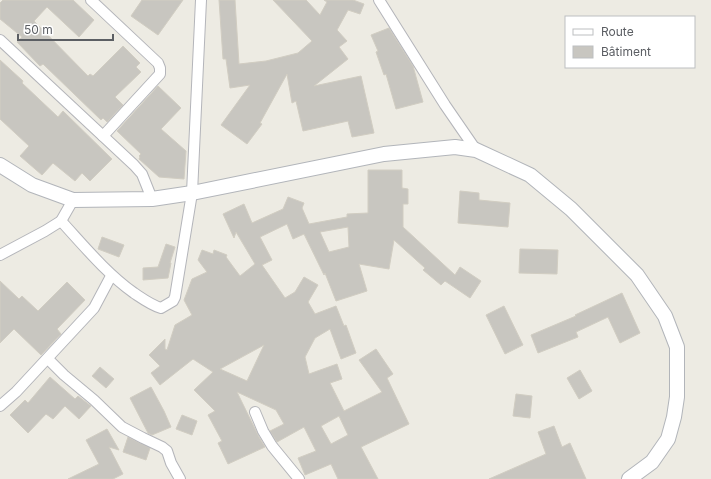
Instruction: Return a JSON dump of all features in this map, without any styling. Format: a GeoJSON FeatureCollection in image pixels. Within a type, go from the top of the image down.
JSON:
{"type":"FeatureCollection","features":[{"type":"Feature","properties":{"kind":"street"},"geometry":{"type":"LineString","coordinates":[[91,0],[158,63],[160,68],[160,74],[103,136]]}},
{"type":"Feature","properties":{"kind":"street"},"geometry":{"type":"LineString","coordinates":[[61,221],[111,276],[154,306],[161,308],[173,301],[175,297],[192,193],[201,0]]}},
{"type":"Feature","properties":{"kind":"street"},"geometry":{"type":"LineString","coordinates":[[379,0],[445,105],[476,150]]}},
{"type":"Feature","properties":{"kind":"street"},"geometry":{"type":"LineString","coordinates":[[0,40],[142,174],[152,199]]}},
{"type":"Feature","properties":{"kind":"street"},"geometry":{"type":"LineString","coordinates":[[0,165],[32,185],[73,200],[152,199],[192,193],[384,154],[455,147],[476,150],[530,175],[571,209],[637,275],[665,316],[677,347],[676,397],[674,417],[668,439],[652,462],[629,479]]}},
{"type":"Feature","properties":{"kind":"street"},"geometry":{"type":"LineString","coordinates":[[0,255],[61,221],[73,200]]}},
{"type":"Feature","properties":{"kind":"street"},"geometry":{"type":"LineString","coordinates":[[0,406],[48,359],[94,308],[111,276]]}},
{"type":"Feature","properties":{"kind":"street"},"geometry":{"type":"LineString","coordinates":[[48,359],[122,427],[167,451],[171,463],[180,479]]}},
{"type":"Feature","properties":{"kind":"street"},"geometry":{"type":"LineString","coordinates":[[255,412],[263,431],[272,446],[299,479]]}},
{"type":"Feature","properties":{"kind":"building"},"geometry":{"type":"Polygon","coordinates":[[[3,0],[73,0],[94,20],[79,37],[47,7],[34,21],[88,76],[90,74],[93,76],[123,46],[140,63],[136,67],[141,72],[115,97],[123,105],[107,122],[103,118],[101,120],[43,64],[40,66],[17,42],[22,37],[0,19],[0,3],[3,0]]]}},
{"type":"Feature","properties":{"kind":"building"},"geometry":{"type":"Polygon","coordinates":[[[142,0],[183,0],[158,35],[131,16],[142,0]]]}},
{"type":"Feature","properties":{"kind":"building"},"geometry":{"type":"Polygon","coordinates":[[[219,0],[235,0],[239,64],[266,61],[298,53],[312,41],[273,0],[306,0],[320,15],[327,2],[324,0],[353,0],[364,4],[360,14],[348,10],[337,30],[347,41],[339,47],[348,59],[314,86],[361,76],[374,133],[352,137],[348,121],[303,131],[296,101],[292,103],[287,74],[260,123],[262,124],[247,144],[221,125],[250,85],[230,88],[226,59],[223,59],[219,0]]]}},
{"type":"Feature","properties":{"kind":"building"},"geometry":{"type":"Polygon","coordinates":[[[389,28],[413,66],[423,102],[396,109],[386,74],[384,75],[376,52],[378,51],[371,35],[389,28]]]}},
{"type":"Feature","properties":{"kind":"building"},"geometry":{"type":"Polygon","coordinates":[[[0,60],[58,117],[63,111],[112,159],[90,181],[82,173],[75,181],[53,163],[42,175],[20,156],[29,146],[0,119],[0,60]]]}},
{"type":"Feature","properties":{"kind":"building"},"geometry":{"type":"Polygon","coordinates":[[[158,86],[181,108],[161,129],[186,151],[184,179],[159,177],[139,159],[141,154],[117,131],[158,86]]]}},
{"type":"Feature","properties":{"kind":"building"},"geometry":{"type":"Polygon","coordinates":[[[368,170],[402,170],[402,188],[408,189],[408,204],[403,204],[403,227],[455,275],[460,267],[481,281],[470,298],[445,281],[441,285],[423,270],[425,268],[394,240],[389,269],[359,264],[367,291],[336,301],[325,273],[324,275],[304,234],[293,239],[287,224],[260,237],[272,260],[262,265],[285,298],[295,292],[304,277],[318,285],[308,302],[315,314],[336,306],[344,326],[346,325],[356,353],[341,359],[330,329],[315,338],[305,357],[309,374],[337,364],[342,379],[330,383],[344,411],[382,392],[359,360],[376,349],[393,374],[387,378],[409,424],[361,447],[378,479],[338,479],[331,464],[305,475],[298,458],[316,451],[304,427],[277,442],[270,431],[284,424],[276,410],[237,392],[265,447],[228,464],[218,443],[222,441],[208,415],[215,411],[194,390],[213,372],[193,359],[160,385],[151,373],[160,366],[149,355],[165,339],[165,349],[167,350],[175,325],[192,315],[184,300],[192,279],[207,272],[198,260],[202,250],[213,254],[214,250],[227,255],[226,257],[240,276],[255,264],[236,232],[234,238],[223,214],[244,204],[252,223],[283,209],[288,197],[304,203],[302,208],[309,224],[347,217],[347,214],[368,213],[368,170]],[[348,227],[320,232],[329,252],[349,247],[348,227]],[[264,345],[220,369],[247,381],[264,345]],[[339,416],[321,426],[331,444],[348,435],[339,416]]]}},
{"type":"Feature","properties":{"kind":"building"},"geometry":{"type":"Polygon","coordinates":[[[460,191],[479,193],[479,200],[510,203],[508,227],[458,223],[460,191]]]}},
{"type":"Feature","properties":{"kind":"building"},"geometry":{"type":"Polygon","coordinates":[[[102,237],[124,245],[119,257],[98,249],[102,237]]]}},
{"type":"Feature","properties":{"kind":"building"},"geometry":{"type":"Polygon","coordinates":[[[166,244],[175,247],[170,263],[168,278],[143,280],[143,268],[158,267],[166,244]]]}},
{"type":"Feature","properties":{"kind":"building"},"geometry":{"type":"Polygon","coordinates":[[[520,249],[558,250],[557,274],[519,273],[520,249]]]}},
{"type":"Feature","properties":{"kind":"building"},"geometry":{"type":"Polygon","coordinates":[[[0,281],[19,299],[22,296],[38,311],[67,282],[85,300],[57,329],[61,334],[41,355],[14,329],[0,343],[0,281]]]}},
{"type":"Feature","properties":{"kind":"building"},"geometry":{"type":"Polygon","coordinates":[[[622,293],[640,333],[620,343],[608,317],[576,332],[578,337],[538,353],[531,335],[576,316],[575,315],[622,293]]]}},
{"type":"Feature","properties":{"kind":"building"},"geometry":{"type":"Polygon","coordinates":[[[504,306],[523,345],[505,354],[486,315],[504,306]]]}},
{"type":"Feature","properties":{"kind":"building"},"geometry":{"type":"Polygon","coordinates":[[[100,367],[114,379],[106,388],[92,376],[100,367]]]}},
{"type":"Feature","properties":{"kind":"building"},"geometry":{"type":"Polygon","coordinates":[[[580,370],[592,391],[579,399],[567,378],[580,370]]]}},
{"type":"Feature","properties":{"kind":"building"},"geometry":{"type":"Polygon","coordinates":[[[50,377],[75,399],[78,396],[91,406],[79,419],[65,406],[53,419],[46,414],[28,433],[10,415],[25,400],[28,403],[50,377]]]}},
{"type":"Feature","properties":{"kind":"building"},"geometry":{"type":"Polygon","coordinates":[[[151,387],[171,427],[152,435],[148,433],[130,398],[151,387]]]}},
{"type":"Feature","properties":{"kind":"building"},"geometry":{"type":"Polygon","coordinates":[[[516,394],[532,396],[530,418],[513,416],[516,394]]]}},
{"type":"Feature","properties":{"kind":"building"},"geometry":{"type":"Polygon","coordinates":[[[182,415],[197,421],[192,435],[176,429],[182,415]]]}},
{"type":"Feature","properties":{"kind":"building"},"geometry":{"type":"Polygon","coordinates":[[[554,426],[562,447],[570,443],[586,479],[489,479],[546,454],[538,432],[554,426]]]}},
{"type":"Feature","properties":{"kind":"building"},"geometry":{"type":"Polygon","coordinates":[[[107,429],[119,450],[109,447],[123,474],[113,479],[68,479],[99,464],[86,440],[107,429]]]}},
{"type":"Feature","properties":{"kind":"building"},"geometry":{"type":"Polygon","coordinates":[[[128,437],[150,448],[146,460],[123,452],[128,437]]]}}]}
